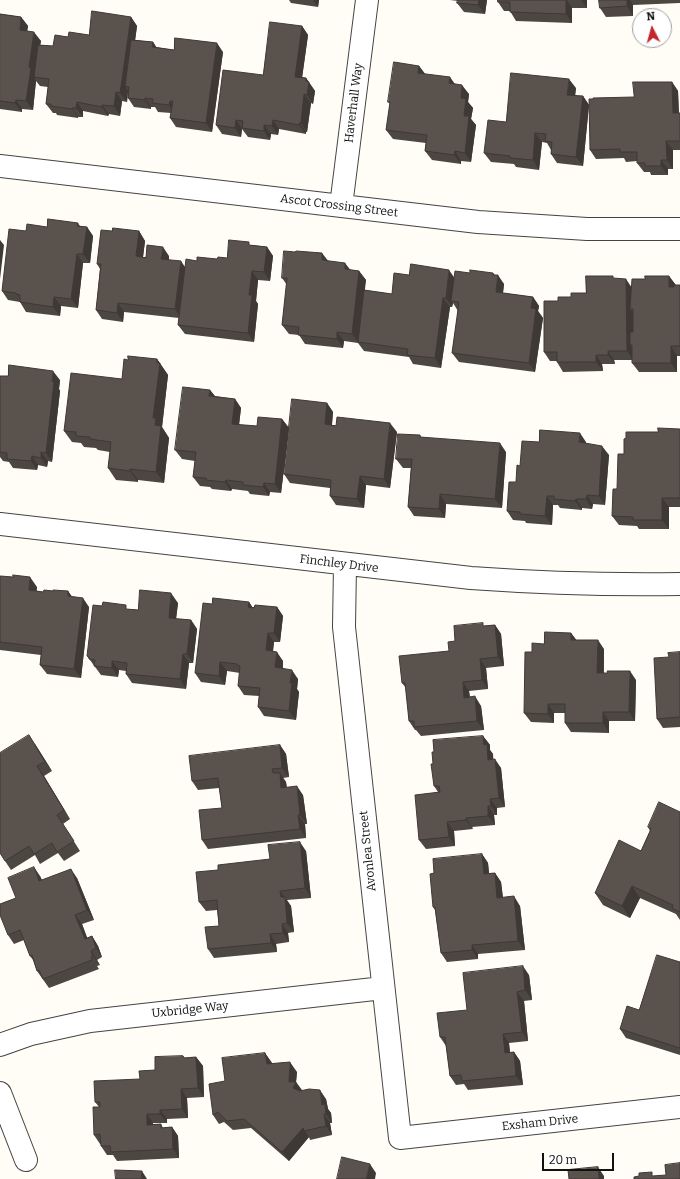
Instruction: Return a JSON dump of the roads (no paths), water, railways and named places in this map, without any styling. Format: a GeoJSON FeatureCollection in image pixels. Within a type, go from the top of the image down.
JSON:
{"type":"FeatureCollection","features":[{"type":"Feature","properties":{"kind":"street","name":"Haverhall Way"},"geometry":{"type":"LineString","coordinates":[[341,206],[367,0]]}},
{"type":"Feature","properties":{"kind":"street","name":"Ascot Crossing Street"},"geometry":{"type":"LineString","coordinates":[[0,166],[478,222],[587,229],[680,229]]}},
{"type":"Feature","properties":{"kind":"street","name":"Finchley Drive"},"geometry":{"type":"LineString","coordinates":[[0,524],[471,578],[526,582],[611,585],[680,584]]}},
{"type":"Feature","properties":{"kind":"street","name":"Avonlea Street"},"geometry":{"type":"LineString","coordinates":[[345,564],[344,627],[400,1138]]}},
{"type":"Feature","properties":{"kind":"street","name":"Uxbridge Way"},"geometry":{"type":"LineString","coordinates":[[0,1045],[31,1034],[90,1021],[383,988]]}},
{"type":"Feature","properties":{"kind":"street"},"geometry":{"type":"LineString","coordinates":[[0,1093],[26,1160]]}},
{"type":"Feature","properties":{"kind":"street","name":"Exsham Drive"},"geometry":{"type":"LineString","coordinates":[[400,1138],[680,1107]]}}]}
